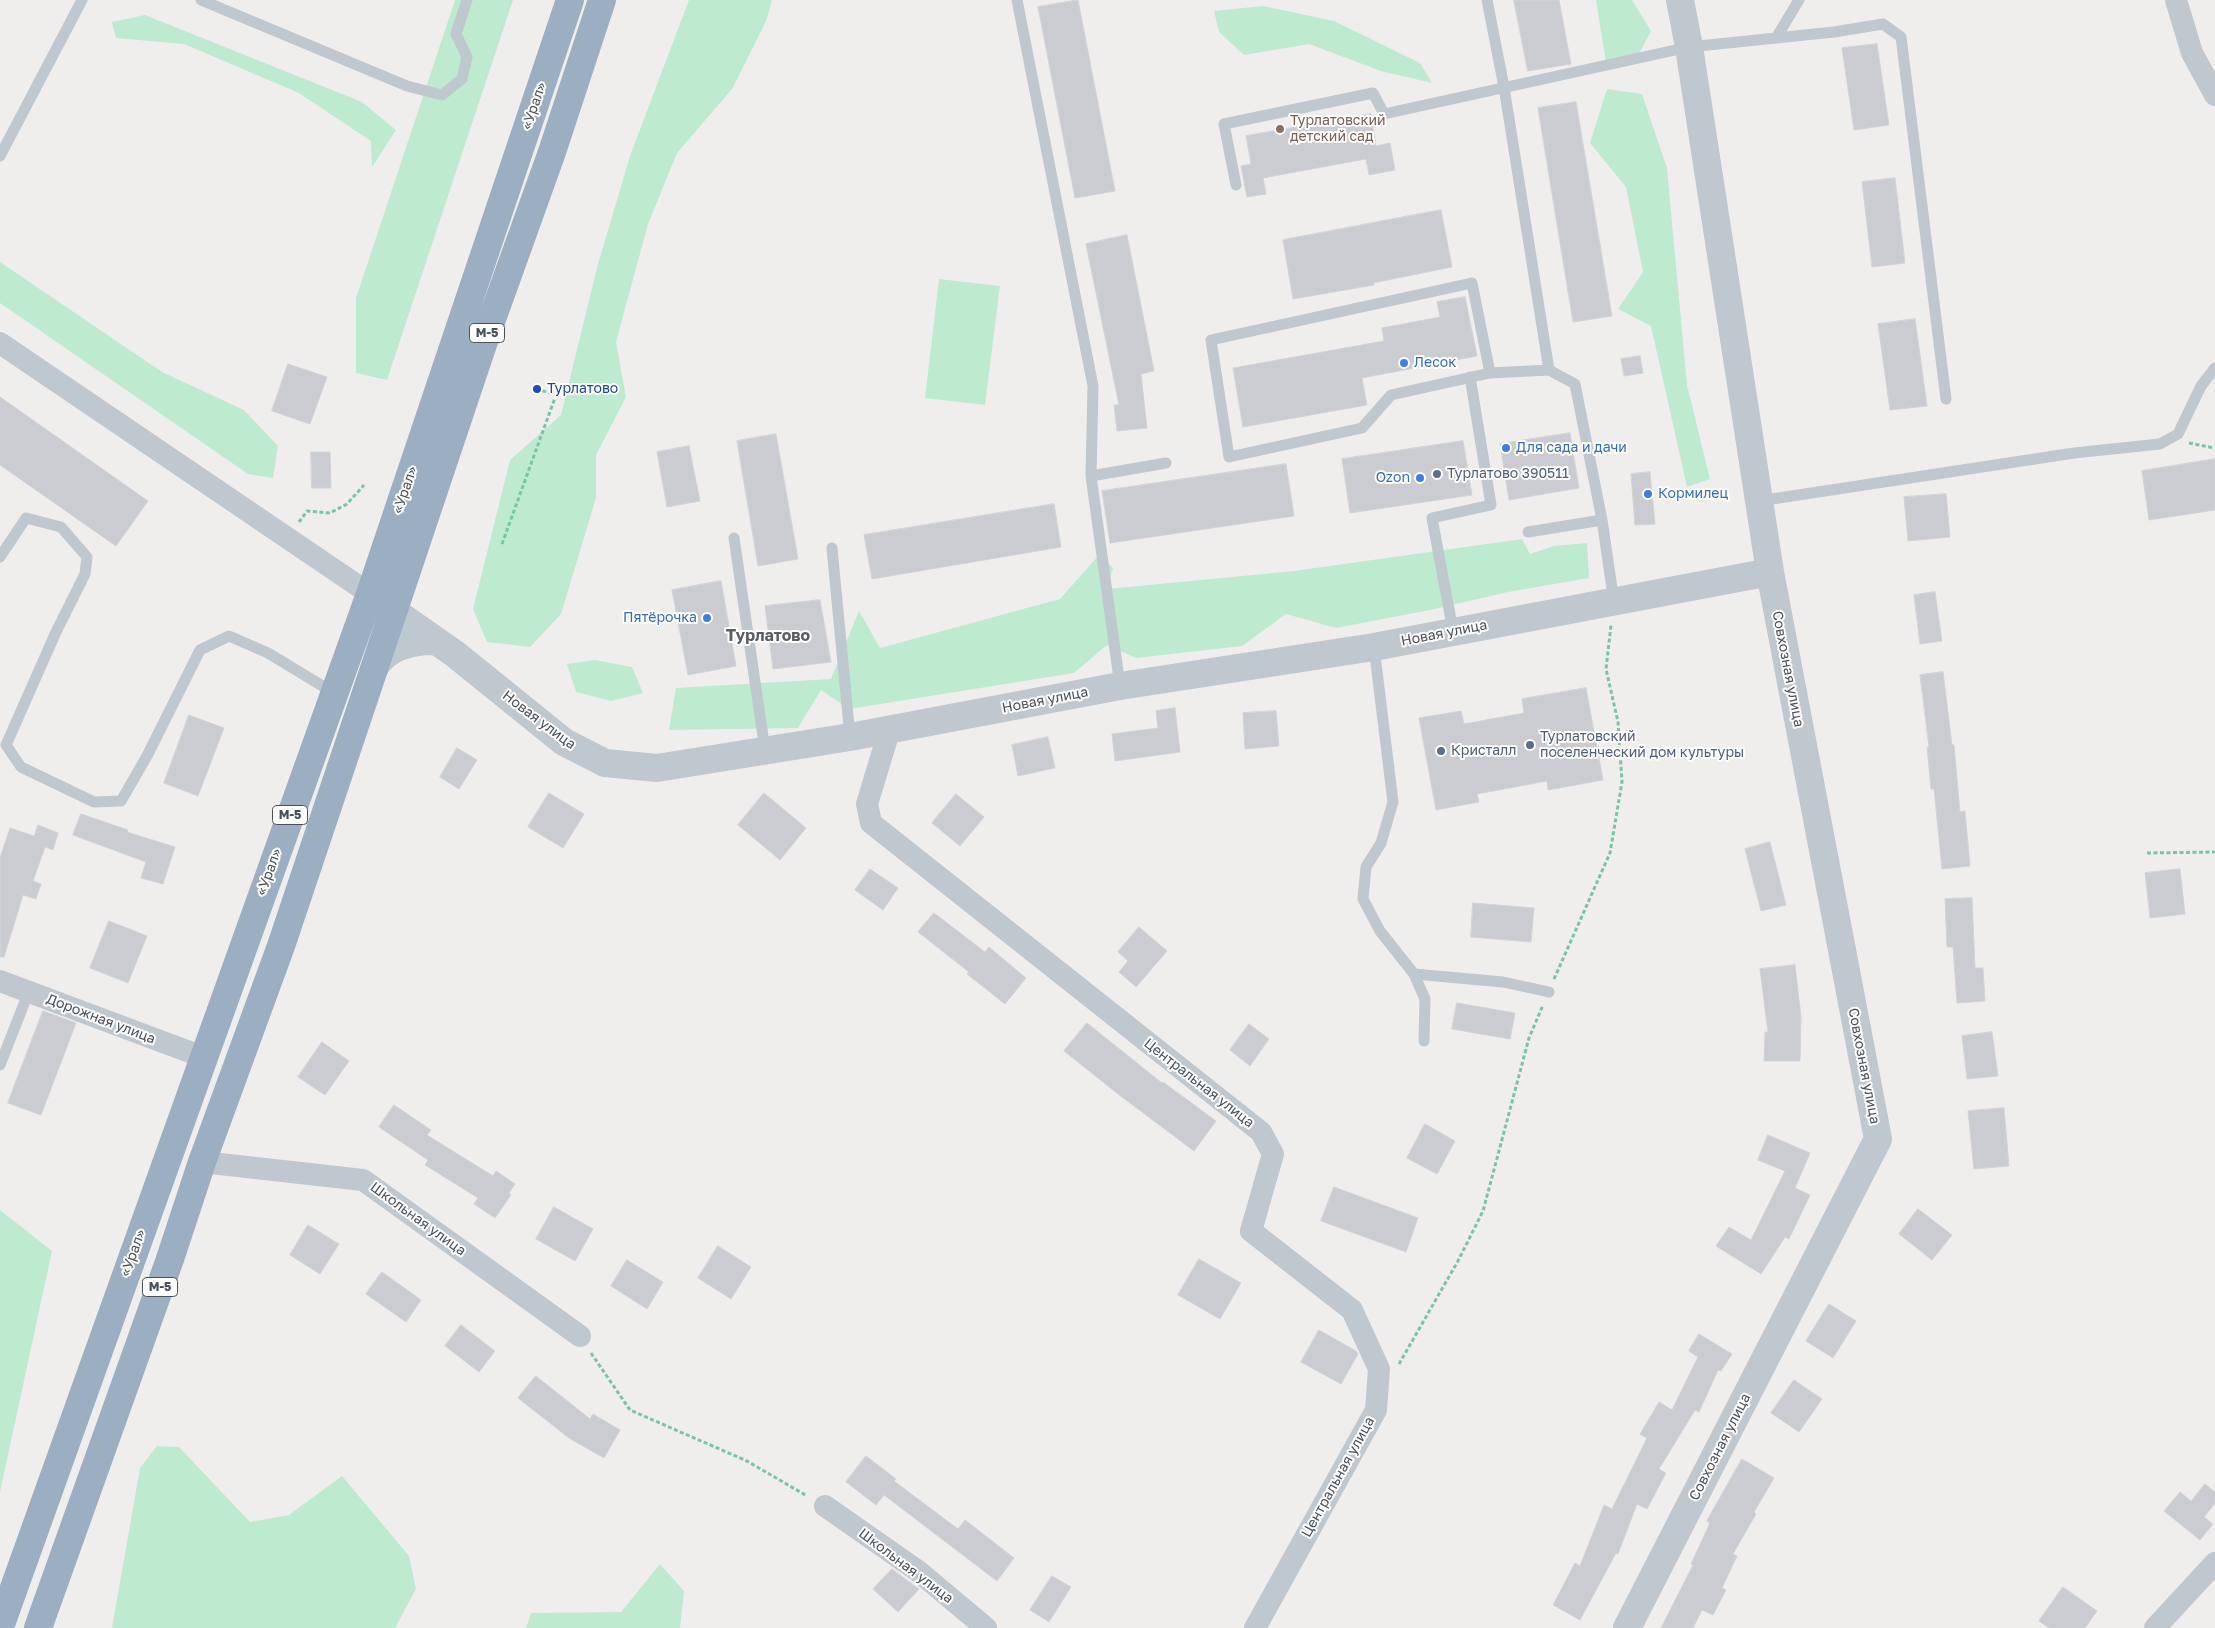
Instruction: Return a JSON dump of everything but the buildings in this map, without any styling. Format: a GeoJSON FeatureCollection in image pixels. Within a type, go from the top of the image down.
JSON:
{"type":"FeatureCollection","features":[{"type":"Feature","properties":{"kind":"highway","name":"«Урал»"},"geometry":{"type":"LineString","coordinates":[[0,1627],[370,594],[570,0]]}},
{"type":"Feature","properties":{"kind":"highway","name":"«Урал»"},"geometry":{"type":"LineString","coordinates":[[38,1628],[280,946],[482,347],[552,152],[602,0]]}},
{"type":"Feature","properties":{"kind":"street","name":"Совхозная улица"},"geometry":{"type":"LineString","coordinates":[[1627,1628],[1878,1139],[1770,572],[1689,47],[1680,0]]}},
{"type":"Feature","properties":{"kind":"street"},"geometry":{"type":"LineString","coordinates":[[2176,0],[2192,53],[2215,95]]}},
{"type":"Feature","properties":{"kind":"street"},"geometry":{"type":"LineString","coordinates":[[0,342],[370,594]]}},
{"type":"Feature","properties":{"kind":"street","name":"Новая улица"},"geometry":{"type":"LineString","coordinates":[[370,594],[455,654],[564,742],[605,763],[657,768],[850,737],[1120,686],[1374,647],[1770,572]]}},
{"type":"Feature","properties":{"kind":"street"},"geometry":{"type":"LineString","coordinates":[[375,666],[380,659],[395,648],[413,641],[434,641]]}},
{"type":"Feature","properties":{"kind":"street","name":"Центральная улица"},"geometry":{"type":"LineString","coordinates":[[890,728],[867,804],[871,823],[1261,1132],[1273,1154],[1251,1231],[1352,1310],[1379,1369],[1376,1410],[1255,1628]]}},
{"type":"Feature","properties":{"kind":"street","name":"Дорожная улица"},"geometry":{"type":"LineString","coordinates":[[0,980],[203,1057]]}},
{"type":"Feature","properties":{"kind":"street","name":"Школьная улица"},"geometry":{"type":"LineString","coordinates":[[202,1162],[363,1180],[580,1336]]}},
{"type":"Feature","properties":{"kind":"street","name":"Школьная улица"},"geometry":{"type":"LineString","coordinates":[[825,1506],[918,1571],[986,1628]]}},
{"type":"Feature","properties":{"kind":"street"},"geometry":{"type":"LineString","coordinates":[[2154,1628],[2215,1563]]}},
{"type":"Feature","properties":{"kind":"lane"},"geometry":{"type":"LineString","coordinates":[[0,156],[82,0]]}},
{"type":"Feature","properties":{"kind":"lane"},"geometry":{"type":"LineString","coordinates":[[201,0],[407,86],[442,95],[462,79],[467,57],[456,34],[467,0]]}},
{"type":"Feature","properties":{"kind":"lane"},"geometry":{"type":"LineString","coordinates":[[1017,0],[1093,386],[1091,476],[1120,686]]}},
{"type":"Feature","properties":{"kind":"lane"},"geometry":{"type":"LineString","coordinates":[[1487,0],[1504,87],[1549,370]]}},
{"type":"Feature","properties":{"kind":"lane"},"geometry":{"type":"LineString","coordinates":[[1776,38],[1799,0]]}},
{"type":"Feature","properties":{"kind":"lane"},"geometry":{"type":"LineString","coordinates":[[1236,185],[1224,124],[1373,94],[1384,114],[1689,47],[1883,24],[1901,37],[1946,399]]}},
{"type":"Feature","properties":{"kind":"lane"},"geometry":{"type":"LineString","coordinates":[[1490,373],[1472,284],[1212,340],[1229,457],[1362,428],[1391,395],[1470,377],[1490,373],[1549,370],[1575,384],[1602,520],[1614,602]]}},
{"type":"Feature","properties":{"kind":"lane"},"geometry":{"type":"LineString","coordinates":[[1759,501],[2074,453],[2160,444],[2178,434],[2201,386],[2215,368]]}},
{"type":"Feature","properties":{"kind":"lane"},"geometry":{"type":"LineString","coordinates":[[1453,631],[1432,518],[1491,506],[1470,377]]}},
{"type":"Feature","properties":{"kind":"lane"},"geometry":{"type":"LineString","coordinates":[[1091,476],[1166,463]]}},
{"type":"Feature","properties":{"kind":"lane"},"geometry":{"type":"LineString","coordinates":[[0,557],[26,518],[61,527],[86,557],[85,574],[56,632],[6,745],[21,767],[94,802],[121,801],[147,756],[200,650],[229,636],[268,652],[334,693]]}},
{"type":"Feature","properties":{"kind":"lane"},"geometry":{"type":"LineString","coordinates":[[1528,532],[1602,520]]}},
{"type":"Feature","properties":{"kind":"lane"},"geometry":{"type":"LineString","coordinates":[[734,538],[765,750]]}},
{"type":"Feature","properties":{"kind":"lane"},"geometry":{"type":"LineString","coordinates":[[832,548],[850,737]]}},
{"type":"Feature","properties":{"kind":"lane"},"geometry":{"type":"LineString","coordinates":[[1374,647],[1393,802],[1380,843],[1366,867],[1363,899],[1380,932],[1414,974],[1426,999],[1424,1041]]}},
{"type":"Feature","properties":{"kind":"lane"},"geometry":{"type":"LineString","coordinates":[[1414,974],[1503,982],[1549,992]]}},
{"type":"Feature","properties":{"kind":"lane"},"geometry":{"type":"LineString","coordinates":[[0,1065],[28,991]]}},
{"type":"Feature","properties":{"kind":"path"},"geometry":{"type":"LineString","coordinates":[[502,544],[556,395],[537,389]]}},
{"type":"Feature","properties":{"kind":"path"},"geometry":{"type":"LineString","coordinates":[[287,537],[307,511],[330,513],[347,504],[364,485]]}},
{"type":"Feature","properties":{"kind":"path"},"geometry":{"type":"LineString","coordinates":[[1395,1370],[1458,1261],[1483,1211],[1529,1038],[1610,853],[1622,782],[1618,722],[1606,670],[1614,602]]}},
{"type":"Feature","properties":{"kind":"path"},"geometry":{"type":"LineString","coordinates":[[2147,853],[2215,852]]}},
{"type":"Feature","properties":{"kind":"path"},"geometry":{"type":"LineString","coordinates":[[580,1336],[630,1410],[746,1461],[825,1506]]}},
{"type":"Feature","properties":{"kind":"green space"},"geometry":{"type":"Polygon","coordinates":[[[455,0],[513,0],[387,380],[356,373],[356,298],[455,0]]]}},
{"type":"Feature","properties":{"kind":"green space"},"geometry":{"type":"Polygon","coordinates":[[[689,0],[772,0],[766,21],[732,89],[677,153],[648,224],[616,342],[626,397],[596,455],[596,498],[561,614],[530,647],[487,642],[473,609],[510,460],[561,415],[598,264],[630,156],[689,0]]]}},
{"type":"Feature","properties":{"kind":"green space"},"geometry":{"type":"Polygon","coordinates":[[[1596,0],[1632,0],[1651,31],[1636,60],[1606,62],[1596,0]]]}},
{"type":"Feature","properties":{"kind":"green space"},"geometry":{"type":"Polygon","coordinates":[[[1263,6],[1334,21],[1420,63],[1432,83],[1381,71],[1309,44],[1244,55],[1219,32],[1214,11],[1263,6]]]}},
{"type":"Feature","properties":{"kind":"green space"},"geometry":{"type":"Polygon","coordinates":[[[145,15],[362,102],[396,130],[372,167],[371,141],[299,93],[184,44],[116,38],[112,22],[145,15]]]}},
{"type":"Feature","properties":{"kind":"green space"},"geometry":{"type":"Polygon","coordinates":[[[1607,89],[1642,94],[1667,168],[1687,385],[1710,479],[1687,487],[1651,326],[1618,309],[1643,272],[1626,187],[1590,143],[1607,89]]]}},
{"type":"Feature","properties":{"kind":"green space"},"geometry":{"type":"Polygon","coordinates":[[[0,262],[162,372],[244,410],[278,446],[273,478],[248,474],[0,303],[0,262]]]}},
{"type":"Feature","properties":{"kind":"green space"},"geometry":{"type":"Polygon","coordinates":[[[939,279],[1000,286],[985,405],[925,398],[939,279]]]}},
{"type":"Feature","properties":{"kind":"green space"},"geometry":{"type":"Polygon","coordinates":[[[1522,539],[1530,554],[1554,546],[1587,543],[1589,578],[1508,592],[1430,610],[1336,628],[1286,614],[1242,646],[1136,658],[1107,645],[1074,673],[849,709],[821,690],[798,728],[669,730],[676,688],[831,679],[859,611],[880,648],[1060,599],[1099,555],[1113,568],[1107,589],[1294,571],[1522,539]]]}},
{"type":"Feature","properties":{"kind":"green space"},"geometry":{"type":"Polygon","coordinates":[[[595,660],[632,667],[643,693],[611,701],[576,692],[567,664],[595,660]]]}},
{"type":"Feature","properties":{"kind":"green space"},"geometry":{"type":"Polygon","coordinates":[[[0,1210],[52,1251],[0,1492],[0,1210]]]}},
{"type":"Feature","properties":{"kind":"green space"},"geometry":{"type":"Polygon","coordinates":[[[157,1446],[179,1447],[250,1522],[289,1515],[342,1476],[409,1556],[416,1589],[395,1628],[112,1628],[140,1468],[157,1446]]]}},
{"type":"Feature","properties":{"kind":"green space"},"geometry":{"type":"Polygon","coordinates":[[[660,1564],[684,1591],[680,1628],[526,1628],[531,1613],[621,1612],[660,1564]]]}},
{"type":"Feature","properties":{"kind":"place","name":"Турлатовский детский сад"},"geometry":{"type":"Point","coordinates":[1280,129]}},
{"type":"Feature","properties":{"kind":"place","name":"Лесок"},"geometry":{"type":"Point","coordinates":[1404,363]}},
{"type":"Feature","properties":{"kind":"place","name":"Турлатово"},"geometry":{"type":"Point","coordinates":[537,389]}},
{"type":"Feature","properties":{"kind":"place","name":"Для сада и дачи"},"geometry":{"type":"Point","coordinates":[1506,448]}},
{"type":"Feature","properties":{"kind":"place","name":"Турлатово 390511"},"geometry":{"type":"Point","coordinates":[1437,474]}},
{"type":"Feature","properties":{"kind":"place","name":"Ozon"},"geometry":{"type":"Point","coordinates":[1420,478]}},
{"type":"Feature","properties":{"kind":"place","name":"Кормилец"},"geometry":{"type":"Point","coordinates":[1648,494]}},
{"type":"Feature","properties":{"kind":"place","name":"Пятёрочка"},"geometry":{"type":"Point","coordinates":[707,618]}},
{"type":"Feature","properties":{"kind":"place","name":"Турлатовский поселенческий дом культуры"},"geometry":{"type":"Point","coordinates":[1530,745]}},
{"type":"Feature","properties":{"kind":"place","name":"Кристалл"},"geometry":{"type":"Point","coordinates":[1441,751]}},
{"type":"Feature","properties":{"kind":"district","name":"Турлатово"},"geometry":{"type":"Point","coordinates":[768,636]}}]}
